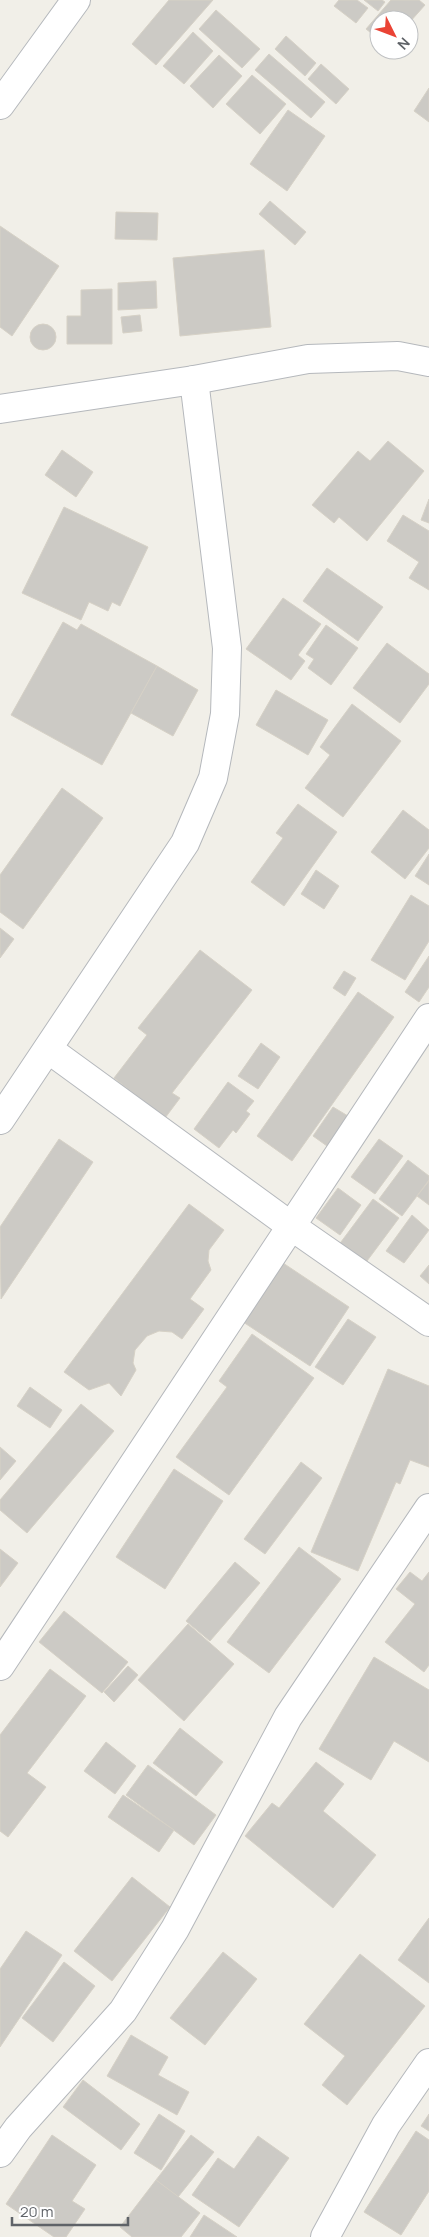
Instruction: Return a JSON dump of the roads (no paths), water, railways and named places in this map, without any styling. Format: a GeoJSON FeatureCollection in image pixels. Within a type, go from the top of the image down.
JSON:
{"type":"FeatureCollection","features":[{"type":"Feature","properties":{"kind":"street"},"geometry":{"type":"LineString","coordinates":[[0,105],[76,0]]}},
{"type":"Feature","properties":{"kind":"street"},"geometry":{"type":"LineString","coordinates":[[0,410],[194,380],[308,359],[398,356],[429,362]]}},
{"type":"Feature","properties":{"kind":"street"},"geometry":{"type":"LineString","coordinates":[[0,1120],[185,843],[213,778],[225,714],[227,648],[194,380]]}},
{"type":"Feature","properties":{"kind":"street"},"geometry":{"type":"LineString","coordinates":[[0,1666],[429,1018]]}},
{"type":"Feature","properties":{"kind":"street"},"geometry":{"type":"LineString","coordinates":[[48,1049],[291,1226],[429,1322]]}},
{"type":"Feature","properties":{"kind":"street"},"geometry":{"type":"LineString","coordinates":[[0,2153],[18,2128],[123,2011],[175,1929],[288,1717],[429,1508]]}},
{"type":"Feature","properties":{"kind":"street"},"geometry":{"type":"LineString","coordinates":[[325,2237],[386,2125],[429,2063]]}}]}
